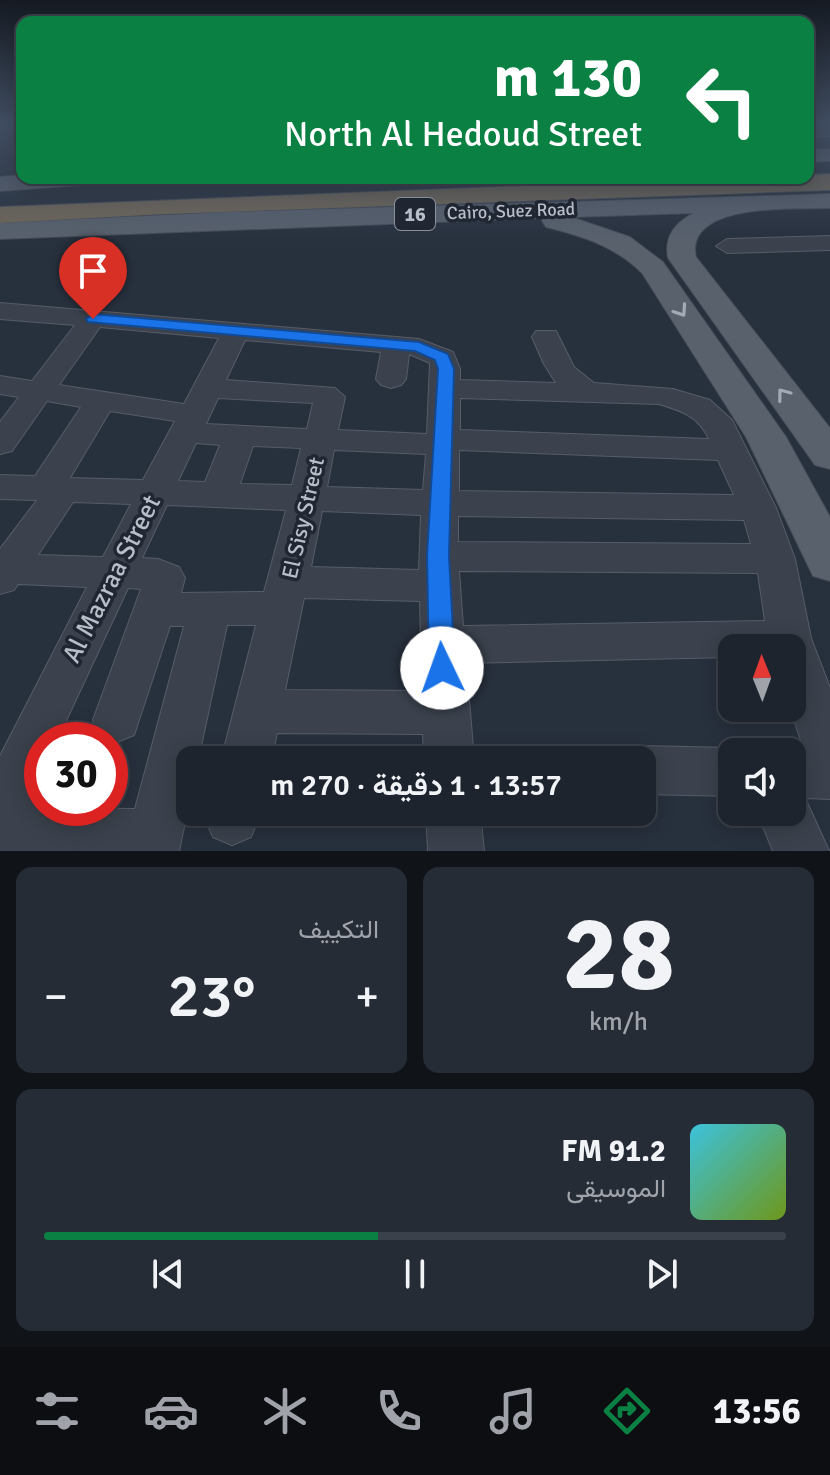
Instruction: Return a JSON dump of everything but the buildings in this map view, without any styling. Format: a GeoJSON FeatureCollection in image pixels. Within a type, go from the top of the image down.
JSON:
{"type":"FeatureCollection","features":[{"type":"Feature","properties":{"kind":"highway","name":"16"},"geometry":{"type":"LineString","coordinates":[[610,184],[693,194],[830,192]]}},
{"type":"Feature","properties":{"kind":"highway","name":"Cairo, Suez Road"},"geometry":{"type":"LineString","coordinates":[[220,195],[610,184]]}},
{"type":"Feature","properties":{"kind":"highway","name":"16"},"geometry":{"type":"LineString","coordinates":[[0,198],[220,195]]}},
{"type":"Feature","properties":{"kind":"highway","name":"16"},"geometry":{"type":"LineString","coordinates":[[0,215],[220,195]]}},
{"type":"Feature","properties":{"kind":"main road","name":"Cairo, Suez Road"},"geometry":{"type":"LineString","coordinates":[[0,231],[830,201]]}},
{"type":"Feature","properties":{"kind":"main road"},"geometry":{"type":"LineString","coordinates":[[682,258],[679,245],[687,228],[708,215],[741,204]]}},
{"type":"Feature","properties":{"kind":"main road"},"geometry":{"type":"LineString","coordinates":[[500,211],[591,230],[628,247],[646,261]]}},
{"type":"Feature","properties":{"kind":"main road"},"geometry":{"type":"LineString","coordinates":[[830,456],[658,229],[644,225],[624,227],[622,233],[641,250],[766,437],[830,563]]}},
{"type":"Feature","properties":{"kind":"street"},"geometry":{"type":"LineString","coordinates":[[727,246],[830,243]]}},
{"type":"Feature","properties":{"kind":"street"},"geometry":{"type":"LineString","coordinates":[[0,311],[236,331],[594,393],[662,395],[687,402],[708,413],[721,428],[758,508],[775,559],[788,634]]}},
{"type":"Feature","properties":{"kind":"street"},"geometry":{"type":"LineString","coordinates":[[0,444],[93,319]]}},
{"type":"Feature","properties":{"kind":"street","name":"Al Mazraa Street"},"geometry":{"type":"LineString","coordinates":[[1,828],[28,747],[236,331]]}},
{"type":"Feature","properties":{"kind":"street"},"geometry":{"type":"LineString","coordinates":[[546,337],[562,374],[572,386],[594,393]]}},
{"type":"Feature","properties":{"kind":"street"},"geometry":{"type":"LineString","coordinates":[[427,362],[443,442],[438,571],[448,746]]}},
{"type":"Feature","properties":{"kind":"street"},"geometry":{"type":"LineString","coordinates":[[391,379],[427,362],[562,374]]}},
{"type":"Feature","properties":{"kind":"street"},"geometry":{"type":"LineString","coordinates":[[0,385],[196,412],[240,436],[732,450]]}},
{"type":"Feature","properties":{"kind":"street","name":"El Sisy Street"},"geometry":{"type":"LineString","coordinates":[[196,412],[328,395],[330,402],[249,746]]}},
{"type":"Feature","properties":{"kind":"street"},"geometry":{"type":"LineString","coordinates":[[4,574],[101,400]]}},
{"type":"Feature","properties":{"kind":"street"},"geometry":{"type":"LineString","coordinates":[[218,495],[240,436]]}},
{"type":"Feature","properties":{"kind":"street"},"geometry":{"type":"LineString","coordinates":[[0,487],[441,503],[758,508]]}},
{"type":"Feature","properties":{"kind":"street"},"geometry":{"type":"LineString","coordinates":[[156,610],[210,609],[438,571],[775,559]]}},
{"type":"Feature","properties":{"kind":"street"},"geometry":{"type":"LineString","coordinates":[[4,574],[162,575],[165,580],[156,610],[117,720]]}},
{"type":"Feature","properties":{"kind":"street"},"geometry":{"type":"LineString","coordinates":[[1,828],[153,844],[210,609]]}},
{"type":"Feature","properties":{"kind":"street"},"geometry":{"type":"LineString","coordinates":[[441,645],[718,639]]}},
{"type":"Feature","properties":{"kind":"street"},"geometry":{"type":"LineString","coordinates":[[806,686],[830,753]]}},
{"type":"Feature","properties":{"kind":"street"},"geometry":{"type":"LineString","coordinates":[[258,711],[446,713]]}},
{"type":"Feature","properties":{"kind":"street"},"geometry":{"type":"LineString","coordinates":[[656,770],[718,772]]}},
{"type":"Feature","properties":{"kind":"street"},"geometry":{"type":"LineString","coordinates":[[806,773],[830,774]]}},
{"type":"Feature","properties":{"kind":"street"},"geometry":{"type":"LineString","coordinates":[[454,826],[456,851]]}},
{"type":"Feature","properties":{"kind":"street"},"geometry":{"type":"LineString","coordinates":[[790,826],[801,851]]}},
{"type":"Feature","properties":{"kind":"route"},"geometry":{"type":"LineString","coordinates":[[93,319],[419,347],[443,358],[446,369],[438,556],[442,668]]}}]}
